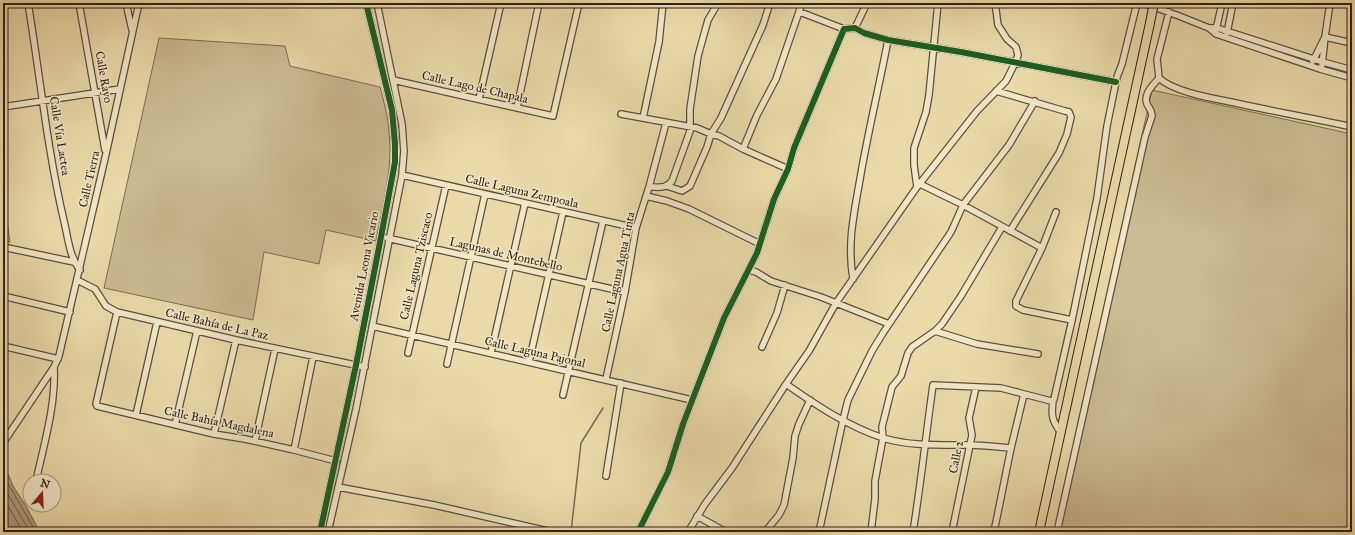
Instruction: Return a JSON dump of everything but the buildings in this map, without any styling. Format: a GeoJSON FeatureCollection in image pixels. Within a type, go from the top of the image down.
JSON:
{"type":"FeatureCollection","features":[{"type":"Feature","properties":{"kind":"highway"},"geometry":{"type":"LineString","coordinates":[[1039,532],[1154,3]]}},
{"type":"Feature","properties":{"kind":"street","name":"Calle Vía Lactea"},"geometry":{"type":"LineString","coordinates":[[28,3],[60,206],[74,262],[80,270]]}},
{"type":"Feature","properties":{"kind":"street","name":"Calle Rayo"},"geometry":{"type":"LineString","coordinates":[[80,3],[106,154]]}},
{"type":"Feature","properties":{"kind":"street"},"geometry":{"type":"LineString","coordinates":[[126,3],[132,32]]}},
{"type":"Feature","properties":{"kind":"street","name":"Calle Tierra"},"geometry":{"type":"LineString","coordinates":[[3,443],[58,359],[80,270],[139,3]]}},
{"type":"Feature","properties":{"kind":"street","name":"Avenida Leona Vicario"},"geometry":{"type":"LineString","coordinates":[[320,532],[356,365],[393,174],[395,144],[392,110],[366,3]]}},
{"type":"Feature","properties":{"kind":"street","name":"Avenida Leona Vicario"},"geometry":{"type":"LineString","coordinates":[[328,532],[365,367],[402,175],[404,136],[377,3]]}},
{"type":"Feature","properties":{"kind":"street"},"geometry":{"type":"LineString","coordinates":[[479,100],[501,3]]}},
{"type":"Feature","properties":{"kind":"street"},"geometry":{"type":"LineString","coordinates":[[516,108],[539,3]]}},
{"type":"Feature","properties":{"kind":"street","name":"Calle Lago de Chapala"},"geometry":{"type":"LineString","coordinates":[[393,80],[553,116],[579,3]]}},
{"type":"Feature","properties":{"kind":"street"},"geometry":{"type":"LineString","coordinates":[[643,118],[658,48],[663,3]]}},
{"type":"Feature","properties":{"kind":"street"},"geometry":{"type":"LineString","coordinates":[[667,186],[672,181],[688,136],[690,126],[690,109],[698,56],[708,20],[718,3]]}},
{"type":"Feature","properties":{"kind":"street"},"geometry":{"type":"LineString","coordinates":[[650,187],[667,186],[682,191],[690,186],[711,134],[721,118],[762,25],[770,3]]}},
{"type":"Feature","properties":{"kind":"street"},"geometry":{"type":"LineString","coordinates":[[742,149],[757,115],[776,79],[802,3]]}},
{"type":"Feature","properties":{"kind":"street"},"geometry":{"type":"LineString","coordinates":[[855,28],[867,3]]}},
{"type":"Feature","properties":{"kind":"street"},"geometry":{"type":"LineString","coordinates":[[918,186],[914,165],[914,148],[927,107],[935,48],[938,3]]}},
{"type":"Feature","properties":{"kind":"street"},"geometry":{"type":"LineString","coordinates":[[688,532],[697,516],[732,468],[809,351],[836,303],[918,186],[977,111],[1006,81],[1018,54],[1016,47],[1007,39],[998,25],[995,3]]}},
{"type":"Feature","properties":{"kind":"street"},"geometry":{"type":"LineString","coordinates":[[1061,433],[1052,419],[1053,401],[1072,320],[1097,198],[1116,82],[1137,3]]}},
{"type":"Feature","properties":{"kind":"street"},"geometry":{"type":"LineString","coordinates":[[1142,3],[1209,28],[1226,37],[1320,69],[1352,78]]}},
{"type":"Feature","properties":{"kind":"street"},"geometry":{"type":"LineString","coordinates":[[1216,31],[1222,3]]}},
{"type":"Feature","properties":{"kind":"street"},"geometry":{"type":"LineString","coordinates":[[1226,37],[1234,3]]}},
{"type":"Feature","properties":{"kind":"street"},"geometry":{"type":"LineString","coordinates":[[1320,69],[1323,62],[1330,3]]}},
{"type":"Feature","properties":{"kind":"street"},"geometry":{"type":"LineString","coordinates":[[800,12],[844,29],[855,28],[888,40],[1116,82]]}},
{"type":"Feature","properties":{"kind":"street"},"geometry":{"type":"LineString","coordinates":[[1057,532],[1145,136],[1152,116],[1147,104],[1147,97],[1150,88],[1159,78],[1158,60],[1169,12]]}},
{"type":"Feature","properties":{"kind":"street"},"geometry":{"type":"LineString","coordinates":[[638,532],[668,472],[692,400],[724,318],[749,270],[760,244],[774,199],[788,169],[794,148],[844,29]]}},
{"type":"Feature","properties":{"kind":"street"},"geometry":{"type":"LineString","coordinates":[[1216,31],[1228,31],[1313,59],[1352,70]]}},
{"type":"Feature","properties":{"kind":"street"},"geometry":{"type":"LineString","coordinates":[[1325,37],[1352,43]]}},
{"type":"Feature","properties":{"kind":"street"},"geometry":{"type":"LineString","coordinates":[[1311,66],[1313,59],[1325,37]]}},
{"type":"Feature","properties":{"kind":"street"},"geometry":{"type":"LineString","coordinates":[[853,279],[850,249],[851,230],[888,40]]}},
{"type":"Feature","properties":{"kind":"street"},"geometry":{"type":"LineString","coordinates":[[1159,78],[1167,85],[1192,93],[1352,127]]}},
{"type":"Feature","properties":{"kind":"street"},"geometry":{"type":"LineString","coordinates":[[3,107],[120,90]]}},
{"type":"Feature","properties":{"kind":"street"},"geometry":{"type":"LineString","coordinates":[[996,91],[1069,112],[1071,117],[1067,134],[1059,154],[1010,231]]}},
{"type":"Feature","properties":{"kind":"street"},"geometry":{"type":"LineString","coordinates":[[819,532],[848,400],[872,351],[951,232],[963,205],[1009,145],[1035,102]]}},
{"type":"Feature","properties":{"kind":"street"},"geometry":{"type":"LineString","coordinates":[[621,114],[690,126],[719,136],[742,149],[788,169]]}},
{"type":"Feature","properties":{"kind":"street","name":"Calle Laguna Agua Tinta"},"geometry":{"type":"LineString","coordinates":[[606,379],[625,292],[636,228],[650,187],[666,123]]}},
{"type":"Feature","properties":{"kind":"street","name":"Calle Laguna Zempoala"},"geometry":{"type":"LineString","coordinates":[[402,175],[636,228]]}},
{"type":"Feature","properties":{"kind":"street","name":"Calle Laguna Tziscaco"},"geometry":{"type":"LineString","coordinates":[[408,353],[446,185]]}},
{"type":"Feature","properties":{"kind":"street"},"geometry":{"type":"LineString","coordinates":[[918,186],[963,205],[1042,248]]}},
{"type":"Feature","properties":{"kind":"street"},"geometry":{"type":"LineString","coordinates":[[447,364],[485,194]]}},
{"type":"Feature","properties":{"kind":"street"},"geometry":{"type":"LineString","coordinates":[[646,196],[667,201],[689,209],[760,244]]}},
{"type":"Feature","properties":{"kind":"street"},"geometry":{"type":"LineString","coordinates":[[492,353],[525,203]]}},
{"type":"Feature","properties":{"kind":"street"},"geometry":{"type":"LineString","coordinates":[[530,362],[563,212]]}},
{"type":"Feature","properties":{"kind":"street"},"geometry":{"type":"LineString","coordinates":[[1056,212],[1042,248],[1016,301],[1016,306],[1023,310],[1072,320]]}},
{"type":"Feature","properties":{"kind":"street"},"geometry":{"type":"LineString","coordinates":[[563,395],[602,220]]}},
{"type":"Feature","properties":{"kind":"street"},"geometry":{"type":"LineString","coordinates":[[871,532],[875,499],[875,481],[883,438],[882,427],[892,387],[901,376],[908,353],[912,347],[935,331],[942,324],[961,296],[1002,227]]}},
{"type":"Feature","properties":{"kind":"street","name":"Lagunas de Montebello"},"geometry":{"type":"LineString","coordinates":[[382,237],[625,292]]}},
{"type":"Feature","properties":{"kind":"street"},"geometry":{"type":"LineString","coordinates":[[3,247],[74,262]]}},
{"type":"Feature","properties":{"kind":"street"},"geometry":{"type":"LineString","coordinates":[[749,270],[756,272],[771,281],[836,303],[889,324]]}},
{"type":"Feature","properties":{"kind":"street","name":"Calle Bahía de La Paz"},"geometry":{"type":"LineString","coordinates":[[77,280],[95,289],[106,306],[117,312],[275,349],[365,367]]}},
{"type":"Feature","properties":{"kind":"street"},"geometry":{"type":"LineString","coordinates":[[762,347],[770,330],[785,285]]}},
{"type":"Feature","properties":{"kind":"street"},"geometry":{"type":"LineString","coordinates":[[3,296],[70,312]]}},
{"type":"Feature","properties":{"kind":"street","name":"Calle Bahía Magdalena"},"geometry":{"type":"LineString","coordinates":[[117,312],[96,404],[97,406],[214,434],[245,438],[255,442],[336,461]]}},
{"type":"Feature","properties":{"kind":"street"},"geometry":{"type":"LineString","coordinates":[[136,415],[157,322]]}},
{"type":"Feature","properties":{"kind":"street","name":"Calle Laguna Pajonal"},"geometry":{"type":"LineString","coordinates":[[372,326],[692,400]]}},
{"type":"Feature","properties":{"kind":"street"},"geometry":{"type":"LineString","coordinates":[[175,425],[197,331]]}},
{"type":"Feature","properties":{"kind":"street"},"geometry":{"type":"LineString","coordinates":[[935,331],[977,344],[1038,354]]}},
{"type":"Feature","properties":{"kind":"street"},"geometry":{"type":"LineString","coordinates":[[214,434],[236,340]]}},
{"type":"Feature","properties":{"kind":"street"},"geometry":{"type":"LineString","coordinates":[[3,346],[58,359]]}},
{"type":"Feature","properties":{"kind":"street"},"geometry":{"type":"LineString","coordinates":[[255,442],[275,349]]}},
{"type":"Feature","properties":{"kind":"street"},"geometry":{"type":"LineString","coordinates":[[294,450],[313,357]]}},
{"type":"Feature","properties":{"kind":"street"},"geometry":{"type":"LineString","coordinates":[[38,473],[53,398],[54,367]]}},
{"type":"Feature","properties":{"kind":"street"},"geometry":{"type":"LineString","coordinates":[[606,476],[621,383]]}},
{"type":"Feature","properties":{"kind":"street"},"geometry":{"type":"LineString","coordinates":[[786,384],[843,420],[883,438],[925,445],[970,445],[1011,448]]}},
{"type":"Feature","properties":{"kind":"street"},"geometry":{"type":"LineString","coordinates":[[913,532],[921,484],[933,385],[1001,388],[1053,401]]}},
{"type":"Feature","properties":{"kind":"street","name":"Calle 2"},"geometry":{"type":"LineString","coordinates":[[952,532],[972,435],[969,418],[976,387]]}},
{"type":"Feature","properties":{"kind":"street"},"geometry":{"type":"LineString","coordinates":[[994,532],[1011,448],[1024,394]]}},
{"type":"Feature","properties":{"kind":"street"},"geometry":{"type":"LineString","coordinates":[[765,532],[779,515],[784,505],[793,458],[795,436],[810,400]]}},
{"type":"Feature","properties":{"kind":"street"},"geometry":{"type":"LineString","coordinates":[[338,487],[434,505],[552,532]]}},
{"type":"Feature","properties":{"kind":"street"},"geometry":{"type":"LineString","coordinates":[[697,516],[726,532]]}},
{"type":"Feature","properties":{"kind":"shaded area"},"geometry":{"type":"Polygon","coordinates":[[[159,38],[285,46],[290,66],[380,87],[386,110],[390,160],[387,187],[376,241],[326,230],[319,264],[264,252],[253,320],[104,288],[159,38]]]}},
{"type":"Feature","properties":{"kind":"shaded area"},"geometry":{"type":"Polygon","coordinates":[[[1152,90],[1352,134],[1352,532],[1054,532],[1152,90]]]}},
{"type":"Feature","properties":{"kind":"shaded area"},"geometry":{"type":"Polygon","coordinates":[[[3,192],[10,242],[3,241],[3,192]]]}},
{"type":"Feature","properties":{"kind":"water"},"geometry":{"type":"Polygon","coordinates":[[[3,468],[22,500],[22,513],[30,513],[40,532],[3,532],[3,468]]]}},
{"type":"Feature","properties":{"kind":"waterway"},"geometry":{"type":"LineString","coordinates":[[571,532],[581,443],[603,408]]}},
{"type":"Feature","properties":{"kind":"cycle path"},"geometry":{"type":"LineString","coordinates":[[320,532],[356,365],[395,162],[392,110],[366,3]]}},
{"type":"Feature","properties":{"kind":"cycle path"},"geometry":{"type":"LineString","coordinates":[[638,532],[668,472],[683,424],[724,318],[757,253],[774,199],[788,169],[794,148],[844,29],[855,28],[864,33],[888,40],[961,52],[1116,82]]}}]}
